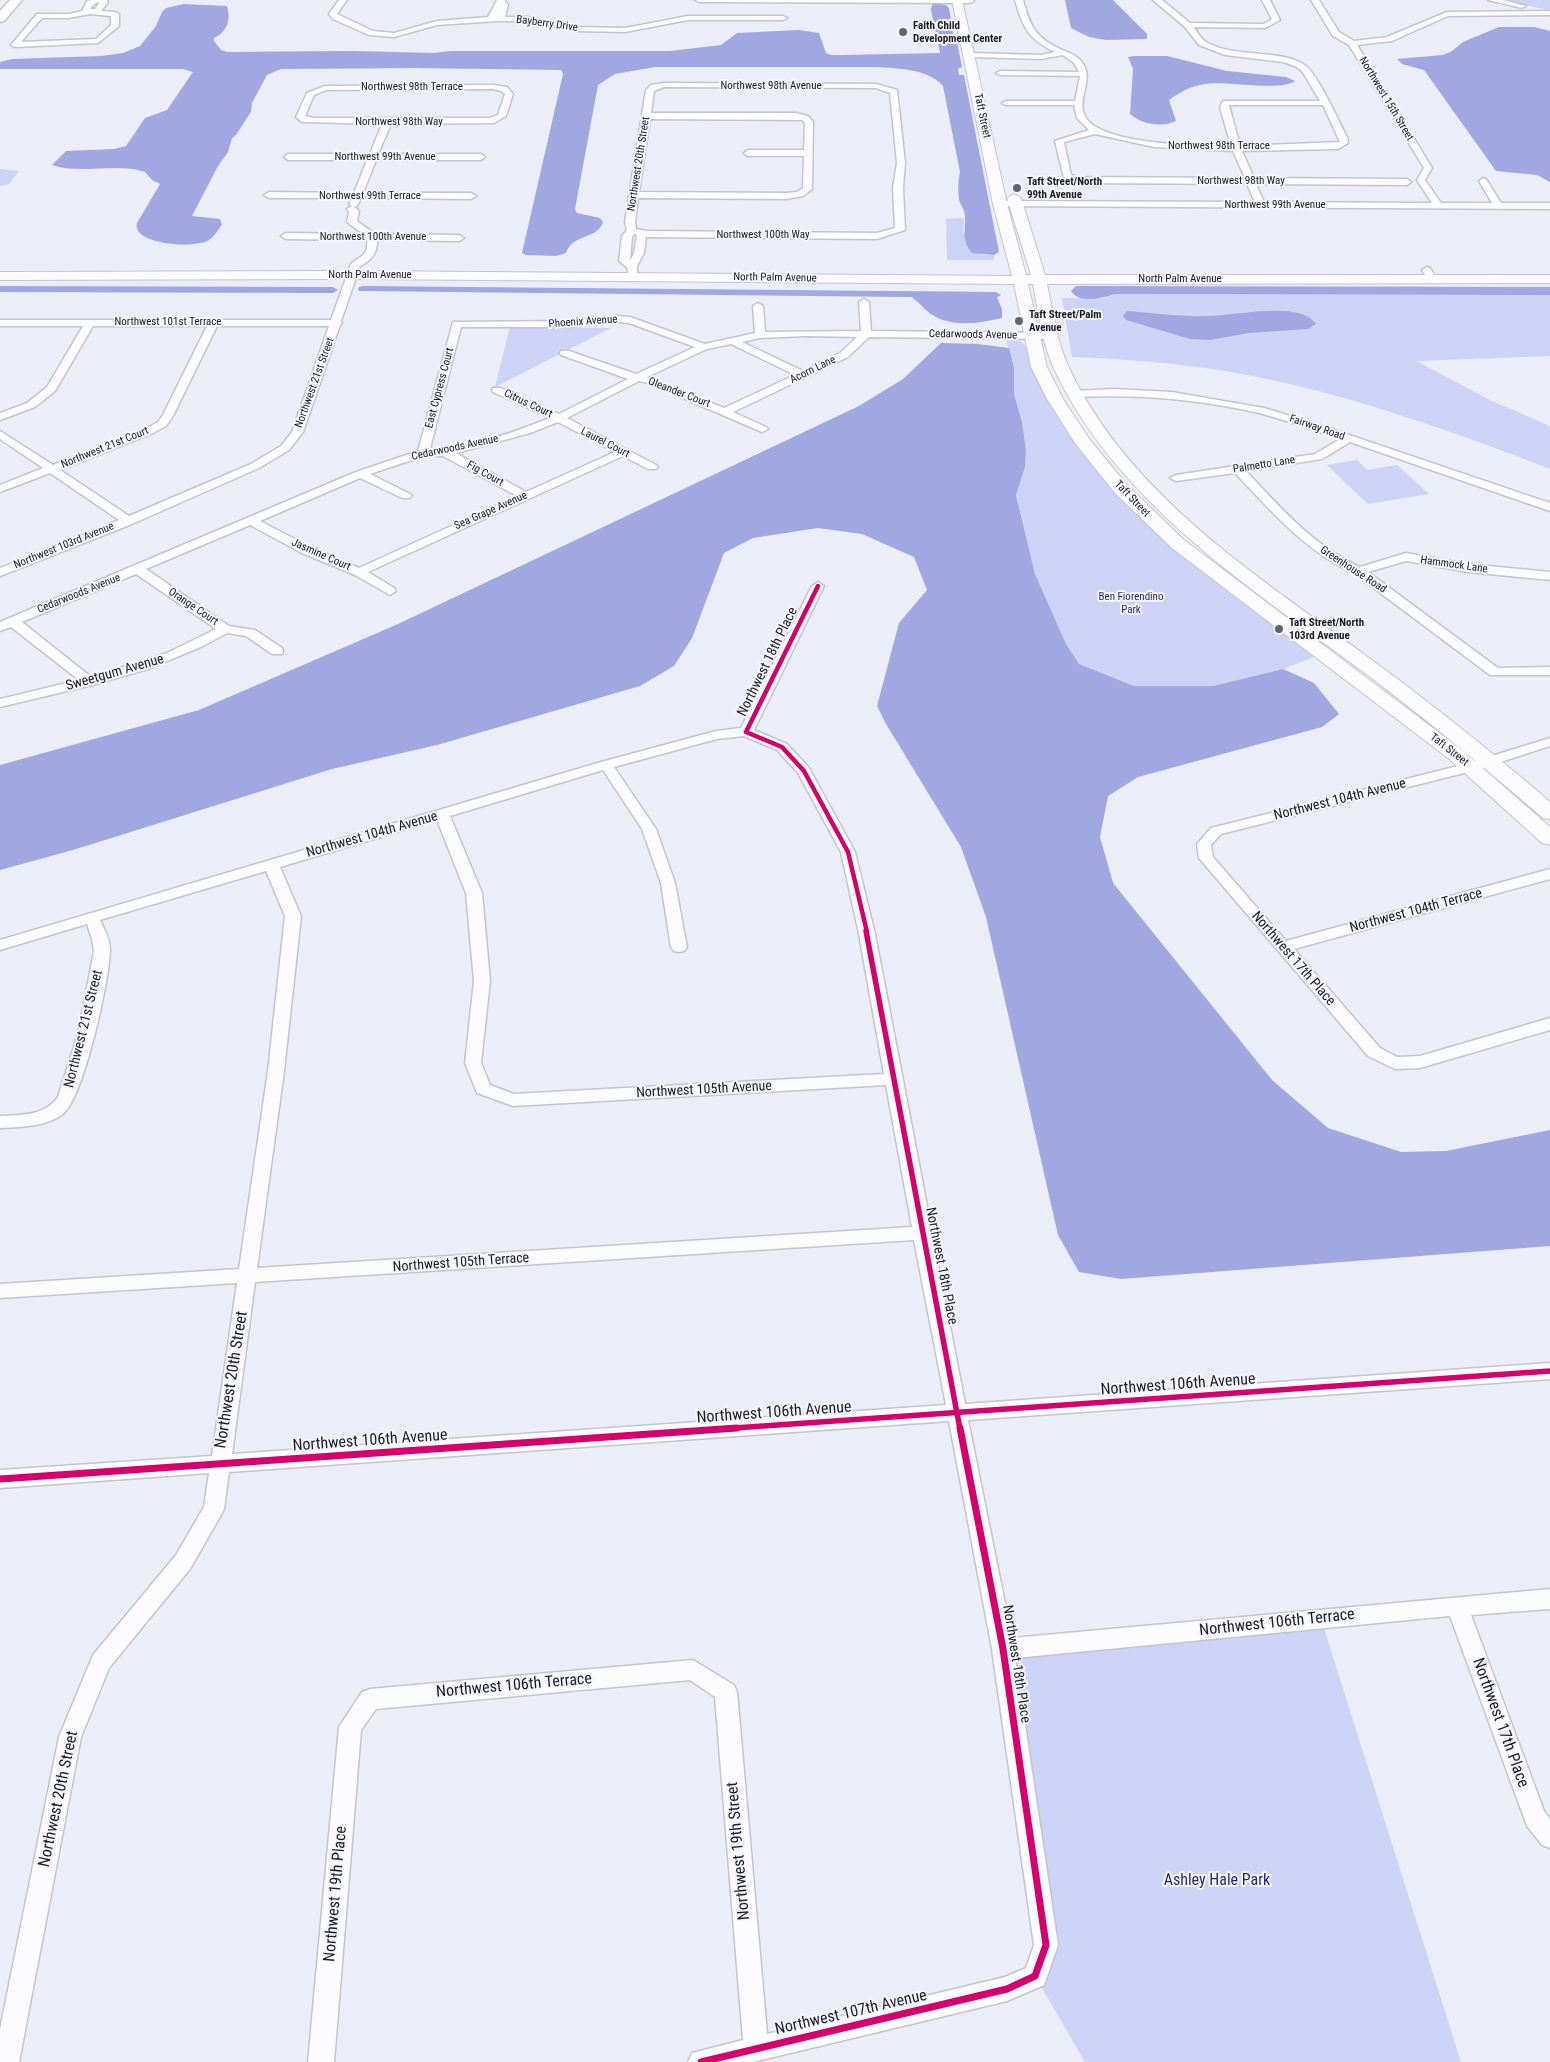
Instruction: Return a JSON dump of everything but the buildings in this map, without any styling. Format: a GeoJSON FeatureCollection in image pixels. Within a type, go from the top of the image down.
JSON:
{"type":"FeatureCollection","features":[{"type":"Feature","properties":{"kind":"main road"},"geometry":{"type":"LineString","coordinates":[[0,18],[16,0]]}},
{"type":"Feature","properties":{"kind":"street"},"geometry":{"type":"LineString","coordinates":[[90,12],[115,14],[114,26],[98,41],[15,45],[40,16],[69,16],[90,12],[97,11],[104,2],[97,0]]}},
{"type":"Feature","properties":{"kind":"street","name":"Bayberry Drive"},"geometry":{"type":"LineString","coordinates":[[343,0],[333,14],[336,17],[381,35],[394,35],[437,23],[498,19],[528,19],[577,28],[625,30],[688,18],[784,18]]}},
{"type":"Feature","properties":{"kind":"street"},"geometry":{"type":"LineString","coordinates":[[498,19],[492,17],[497,4],[501,0]]}},
{"type":"Feature","properties":{"kind":"street"},"geometry":{"type":"LineString","coordinates":[[699,0],[957,1],[971,8]]}},
{"type":"Feature","properties":{"kind":"street"},"geometry":{"type":"LineString","coordinates":[[1019,0],[1028,29],[1035,38],[1080,64],[1084,74],[1077,109],[1082,120],[1096,131]]}},
{"type":"Feature","properties":{"kind":"street"},"geometry":{"type":"LineString","coordinates":[[1157,0],[1188,25],[1202,43],[1225,53],[1284,60],[1298,64],[1305,69],[1326,103]]}},
{"type":"Feature","properties":{"kind":"street"},"geometry":{"type":"LineString","coordinates":[[1188,25],[1265,26],[1272,24],[1276,20],[1266,0]]}},
{"type":"Feature","properties":{"kind":"street","name":"Northwest 15th Street"},"geometry":{"type":"LineString","coordinates":[[1315,0],[1336,34],[1352,43],[1428,168],[1422,180],[1438,205]]}},
{"type":"Feature","properties":{"kind":"street"},"geometry":{"type":"LineString","coordinates":[[1492,0],[1550,12]]}},
{"type":"Feature","properties":{"kind":"street","name":"Taft Street"},"geometry":{"type":"LineString","coordinates":[[957,1],[975,54],[1008,204],[1011,240],[1039,367],[1055,399],[1083,442],[1124,493],[1178,544],[1550,813]]}},
{"type":"Feature","properties":{"kind":"street","name":"Taft Street"},"geometry":{"type":"LineString","coordinates":[[971,8],[975,54]]}},
{"type":"Feature","properties":{"kind":"street"},"geometry":{"type":"LineString","coordinates":[[1352,43],[1389,39],[1447,14],[1550,12]]}},
{"type":"Feature","properties":{"kind":"street"},"geometry":{"type":"LineString","coordinates":[[975,54],[1035,52],[1053,48]]}},
{"type":"Feature","properties":{"kind":"street"},"geometry":{"type":"LineString","coordinates":[[975,54],[1041,57],[1063,53]]}},
{"type":"Feature","properties":{"kind":"street"},"geometry":{"type":"LineString","coordinates":[[1000,73],[1084,74]]}},
{"type":"Feature","properties":{"kind":"street","name":"Northwest 98th Avenue"},"geometry":{"type":"LineString","coordinates":[[654,87],[664,85],[876,86],[887,88],[894,92],[901,163],[898,188],[900,230],[893,233]]}},
{"type":"Feature","properties":{"kind":"street","name":"Northwest 98th Terrace"},"geometry":{"type":"LineString","coordinates":[[303,119],[300,116],[310,94],[318,89],[331,87],[493,87],[506,90],[509,94],[503,114],[496,120]]}},
{"type":"Feature","properties":{"kind":"street","name":"Northwest 20th Street"},"geometry":{"type":"LineString","coordinates":[[641,233],[626,236],[624,260],[634,266],[643,252],[641,233],[630,222],[650,90],[654,87]]}},
{"type":"Feature","properties":{"kind":"street"},"geometry":{"type":"LineString","coordinates":[[1006,102],[1079,103]]}},
{"type":"Feature","properties":{"kind":"street"},"geometry":{"type":"LineString","coordinates":[[1262,205],[1236,147],[1224,107],[1226,103],[1326,103]]}},
{"type":"Feature","properties":{"kind":"street","name":"Northwest 98th Terrace"},"geometry":{"type":"LineString","coordinates":[[1096,131],[1125,141],[1154,146],[1338,146],[1344,143],[1343,137],[1326,103]]}},
{"type":"Feature","properties":{"kind":"street"},"geometry":{"type":"LineString","coordinates":[[635,195],[786,196],[800,194],[807,190],[809,122],[805,118],[796,116],[647,116]]}},
{"type":"Feature","properties":{"kind":"street","name":"Northwest 98th Way"},"geometry":{"type":"LineString","coordinates":[[303,119],[314,122],[482,122],[496,120]]}},
{"type":"Feature","properties":{"kind":"street"},"geometry":{"type":"LineString","coordinates":[[354,253],[345,223],[348,211],[352,209],[358,196],[388,122]]}},
{"type":"Feature","properties":{"kind":"street","name":"Northwest 98th Way"},"geometry":{"type":"LineString","coordinates":[[1096,131],[1058,141],[1067,176],[1075,180],[1407,182]]}},
{"type":"Feature","properties":{"kind":"street"},"geometry":{"type":"LineString","coordinates":[[748,153],[808,153]]}},
{"type":"Feature","properties":{"kind":"street","name":"Northwest 99th Avenue"},"geometry":{"type":"LineString","coordinates":[[288,157],[481,157]]}},
{"type":"Feature","properties":{"kind":"street"},"geometry":{"type":"LineString","coordinates":[[1482,181],[1498,206]]}},
{"type":"Feature","properties":{"kind":"street","name":"Northwest 99th Terrace"},"geometry":{"type":"LineString","coordinates":[[269,195],[471,196]]}},
{"type":"Feature","properties":{"kind":"street","name":"Taft Street"},"geometry":{"type":"LineString","coordinates":[[1008,204],[1029,239],[1061,366],[1075,394],[1105,440],[1146,489],[1199,539],[1481,764],[1550,838]]}},
{"type":"Feature","properties":{"kind":"street","name":"Northwest 99th Avenue"},"geometry":{"type":"LineString","coordinates":[[1008,204],[1550,206]]}},
{"type":"Feature","properties":{"kind":"street"},"geometry":{"type":"LineString","coordinates":[[352,209],[354,211],[352,222],[368,232],[373,241]]}},
{"type":"Feature","properties":{"kind":"street","name":"Northwest 100th Way"},"geometry":{"type":"LineString","coordinates":[[641,233],[877,236],[893,233]]}},
{"type":"Feature","properties":{"kind":"street","name":"Northwest 100th Avenue"},"geometry":{"type":"LineString","coordinates":[[286,236],[354,253],[373,241],[460,238]]}},
{"type":"Feature","properties":{"kind":"street","name":"Northwest 21st Street"},"geometry":{"type":"LineString","coordinates":[[128,521],[255,466],[285,448],[297,432],[336,323],[354,253],[367,259],[373,241]]}},
{"type":"Feature","properties":{"kind":"street","name":"North Palm Avenue"},"geometry":{"type":"LineString","coordinates":[[0,276],[354,253]]}},
{"type":"Feature","properties":{"kind":"street","name":"North Palm Avenue"},"geometry":{"type":"LineString","coordinates":[[0,266],[354,253],[634,266],[1018,275],[1429,274],[1550,270]]}},
{"type":"Feature","properties":{"kind":"street","name":"North Palm Avenue"},"geometry":{"type":"LineString","coordinates":[[1429,274],[1550,279]]}},
{"type":"Feature","properties":{"kind":"street"},"geometry":{"type":"LineString","coordinates":[[864,302],[866,334]]}},
{"type":"Feature","properties":{"kind":"street"},"geometry":{"type":"LineString","coordinates":[[758,306],[760,335]]}},
{"type":"Feature","properties":{"kind":"street","name":"Phoenix Avenue"},"geometry":{"type":"LineString","coordinates":[[457,324],[568,324],[624,319],[652,327],[704,347]]}},
{"type":"Feature","properties":{"kind":"street","name":"Northwest 21st Court"},"geometry":{"type":"LineString","coordinates":[[0,489],[150,431],[162,424],[168,416],[214,322]]}},
{"type":"Feature","properties":{"kind":"street","name":"Northwest 101st Terrace"},"geometry":{"type":"LineString","coordinates":[[0,323],[336,323]]}},
{"type":"Feature","properties":{"kind":"street"},"geometry":{"type":"LineString","coordinates":[[0,417],[31,405],[51,389],[90,323]]}},
{"type":"Feature","properties":{"kind":"street","name":"East Cypress Court"},"geometry":{"type":"LineString","coordinates":[[423,453],[457,324]]}},
{"type":"Feature","properties":{"kind":"street","name":"Cedarwoods Avenue"},"geometry":{"type":"LineString","coordinates":[[0,627],[138,570],[360,474],[423,453],[445,452],[508,437],[558,418],[668,362],[704,347],[760,335],[806,333],[1051,332]]}},
{"type":"Feature","properties":{"kind":"street","name":"Acorn Lane"},"geometry":{"type":"LineString","coordinates":[[725,412],[844,355],[866,334]]}},
{"type":"Feature","properties":{"kind":"street"},"geometry":{"type":"LineString","coordinates":[[734,342],[804,375]]}},
{"type":"Feature","properties":{"kind":"street","name":"Oleander Court"},"geometry":{"type":"LineString","coordinates":[[565,353],[622,374],[652,380],[762,429]]}},
{"type":"Feature","properties":{"kind":"street","name":"Citrus Court"},"geometry":{"type":"LineString","coordinates":[[497,390],[558,418]]}},
{"type":"Feature","properties":{"kind":"street","name":"Fairway Road"},"geometry":{"type":"LineString","coordinates":[[1075,394],[1134,393],[1172,395],[1260,410],[1550,507]]}},
{"type":"Feature","properties":{"kind":"street","name":"Laurel Court"},"geometry":{"type":"LineString","coordinates":[[558,418],[652,467]]}},
{"type":"Feature","properties":{"kind":"street"},"geometry":{"type":"LineString","coordinates":[[0,434],[128,521]]}},
{"type":"Feature","properties":{"kind":"street","name":"Palmetto Lane"},"geometry":{"type":"LineString","coordinates":[[1176,478],[1318,457],[1347,439]]}},
{"type":"Feature","properties":{"kind":"street","name":"Fig Court"},"geometry":{"type":"LineString","coordinates":[[445,452],[525,496]]}},
{"type":"Feature","properties":{"kind":"street","name":"Sea Grape Avenue"},"geometry":{"type":"LineString","coordinates":[[359,572],[624,452]]}},
{"type":"Feature","properties":{"kind":"street","name":"Greenhouse Road"},"geometry":{"type":"LineString","coordinates":[[1238,469],[1319,548],[1345,566],[1359,571],[1454,642]]}},
{"type":"Feature","properties":{"kind":"street"},"geometry":{"type":"LineString","coordinates":[[360,474],[406,496]]}},
{"type":"Feature","properties":{"kind":"street","name":"Jasmine Court"},"geometry":{"type":"LineString","coordinates":[[250,520],[306,550],[359,572],[390,591]]}},
{"type":"Feature","properties":{"kind":"street","name":"Northwest 103rd Avenue"},"geometry":{"type":"LineString","coordinates":[[0,572],[128,521]]}},
{"type":"Feature","properties":{"kind":"street","name":"Hammock Lane"},"geometry":{"type":"LineString","coordinates":[[1359,571],[1406,557],[1468,568],[1550,576]]}},
{"type":"Feature","properties":{"kind":"street","name":"Orange Court"},"geometry":{"type":"LineString","coordinates":[[138,570],[225,629],[250,633],[277,651]]}},
{"type":"Feature","properties":{"kind":"street","name":"Northwest 18th Place"},"geometry":{"type":"LineString","coordinates":[[818,586],[746,732],[782,747],[804,771],[848,852],[867,934],[922,1233],[1003,1650],[1046,1945],[1035,1976],[1007,1989]]}},
{"type":"Feature","properties":{"kind":"street"},"geometry":{"type":"LineString","coordinates":[[13,622],[88,681]]}},
{"type":"Feature","properties":{"kind":"street","name":"Sweetgum Avenue"},"geometry":{"type":"LineString","coordinates":[[0,703],[131,670],[172,657],[200,644],[225,629]]}},
{"type":"Feature","properties":{"kind":"street"},"geometry":{"type":"LineString","coordinates":[[1454,642],[1495,672],[1550,671]]}},
{"type":"Feature","properties":{"kind":"street","name":"Northwest 104th Avenue"},"geometry":{"type":"LineString","coordinates":[[0,945],[606,765],[716,735],[746,732]]}},
{"type":"Feature","properties":{"kind":"street","name":"Northwest 104th Avenue"},"geometry":{"type":"LineString","coordinates":[[1204,844],[1216,832],[1481,764],[1550,742]]}},
{"type":"Feature","properties":{"kind":"street"},"geometry":{"type":"LineString","coordinates":[[606,765],[649,829],[668,883],[679,947]]}},
{"type":"Feature","properties":{"kind":"street","name":"Northwest 105th Avenue"},"geometry":{"type":"LineString","coordinates":[[442,814],[474,893],[482,981],[473,1062],[483,1089],[513,1100],[894,1079]]}},
{"type":"Feature","properties":{"kind":"street","name":"Northwest 17th Place"},"geometry":{"type":"LineString","coordinates":[[1204,844],[1206,858],[1282,948],[1374,1052],[1395,1063],[1420,1062],[1550,1024]]}},
{"type":"Feature","properties":{"kind":"street","name":"Northwest 20th Street"},"geometry":{"type":"LineString","coordinates":[[6,2062],[70,1737],[101,1662],[183,1562],[214,1508],[276,1071],[293,916],[271,864]]}},
{"type":"Feature","properties":{"kind":"street","name":"Northwest 104th Terrace"},"geometry":{"type":"LineString","coordinates":[[1282,948],[1550,874]]}},
{"type":"Feature","properties":{"kind":"street","name":"Northwest 21st Street"},"geometry":{"type":"LineString","coordinates":[[0,1122],[40,1118],[60,1108],[70,1090],[90,1013],[103,948],[92,918]]}},
{"type":"Feature","properties":{"kind":"street","name":"Northwest 105th Terrace"},"geometry":{"type":"LineString","coordinates":[[0,1291],[922,1233]]}},
{"type":"Feature","properties":{"kind":"street","name":"Northwest 106th Avenue"},"geometry":{"type":"LineString","coordinates":[[0,1479],[1550,1371]]}},
{"type":"Feature","properties":{"kind":"street","name":"Northwest 106th Terrace"},"geometry":{"type":"LineString","coordinates":[[1003,1650],[1457,1606],[1550,1599]]}},
{"type":"Feature","properties":{"kind":"street","name":"Northwest 17th Place"},"geometry":{"type":"LineString","coordinates":[[1457,1606],[1535,1818],[1550,1838]]}},
{"type":"Feature","properties":{"kind":"street","name":"Northwest 106th Terrace"},"geometry":{"type":"LineString","coordinates":[[350,1727],[370,1699],[693,1670]]}},
{"type":"Feature","properties":{"kind":"street","name":"Northwest 19th Street"},"geometry":{"type":"LineString","coordinates":[[693,1670],[726,1692],[756,2049]]}},
{"type":"Feature","properties":{"kind":"street","name":"Northwest 19th Place"},"geometry":{"type":"LineString","coordinates":[[321,2062],[350,1727]]}},
{"type":"Feature","properties":{"kind":"street","name":"Northwest 107th Avenue"},"geometry":{"type":"LineString","coordinates":[[701,2062],[1007,1989]]}},
{"type":"Feature","properties":{"kind":"green space"},"geometry":{"type":"Polygon","coordinates":[[[1498,0],[1550,0],[1550,10],[1498,0]]]}},
{"type":"Feature","properties":{"kind":"green space"},"geometry":{"type":"Polygon","coordinates":[[[0,169],[19,171],[9,184],[0,186],[0,169]]]}},
{"type":"Feature","properties":{"kind":"green space"},"geometry":{"type":"Polygon","coordinates":[[[946,219],[964,219],[963,232],[982,255],[994,255],[994,260],[947,260],[946,219]]]}},
{"type":"Feature","properties":{"kind":"green space"},"geometry":{"type":"Polygon","coordinates":[[[1115,294],[1550,295],[1550,356],[1416,361],[1492,401],[1550,426],[1550,469],[1433,426],[1311,389],[1211,369],[1132,360],[1072,357],[1062,298],[1104,298],[1115,294]]]}},
{"type":"Feature","properties":{"kind":"green space"},"geometry":{"type":"Polygon","coordinates":[[[510,327],[611,328],[495,387],[510,327]]]}},
{"type":"Feature","properties":{"kind":"green space","name":"Ben Fiorendino Park"},"geometry":{"type":"Polygon","coordinates":[[[1005,337],[1020,341],[1025,345],[1047,399],[1070,437],[1094,466],[1178,544],[1314,657],[1283,669],[1213,686],[1134,686],[1079,664],[1066,644],[1035,574],[1016,494],[1025,467],[1026,450],[1022,422],[1014,394],[1014,366],[1005,337]]]}},
{"type":"Feature","properties":{"kind":"green space"},"geometry":{"type":"Polygon","coordinates":[[[1357,460],[1367,470],[1397,465],[1429,494],[1368,504],[1327,465],[1357,460]]]}},
{"type":"Feature","properties":{"kind":"green space","name":"Ashley Hale Park"},"geometry":{"type":"Polygon","coordinates":[[[1321,1619],[1461,2062],[1085,2062],[1035,1976],[1046,1945],[1003,1650],[1321,1619]]]}},
{"type":"Feature","properties":{"kind":"water"},"geometry":{"type":"Polygon","coordinates":[[[1065,0],[1113,0],[1147,34],[1147,39],[1106,40],[1089,37],[1071,28],[1065,0]]]}},
{"type":"Feature","properties":{"kind":"water"},"geometry":{"type":"Polygon","coordinates":[[[935,3],[946,5],[949,8],[954,40],[957,42],[962,67],[958,69],[959,75],[964,75],[999,252],[994,255],[972,253],[966,242],[964,211],[959,201],[960,172],[943,86],[929,76],[910,70],[871,67],[655,67],[615,74],[598,85],[575,209],[577,213],[600,218],[603,222],[596,232],[574,242],[566,253],[556,256],[526,255],[522,253],[563,74],[561,70],[281,69],[267,75],[252,103],[251,112],[232,138],[228,152],[218,166],[192,216],[220,219],[222,225],[209,240],[202,243],[179,244],[154,240],[144,236],[138,230],[137,223],[160,184],[152,180],[145,172],[122,168],[75,169],[52,165],[66,151],[114,149],[126,146],[145,118],[167,110],[193,72],[183,69],[0,69],[0,62],[13,59],[101,56],[123,53],[140,46],[156,26],[162,12],[166,8],[184,4],[227,6],[229,16],[227,25],[214,38],[214,41],[221,50],[227,52],[670,51],[721,45],[737,33],[799,30],[819,33],[826,53],[841,55],[940,53],[931,10],[932,5],[935,3]]]}},
{"type":"Feature","properties":{"kind":"water"},"geometry":{"type":"Polygon","coordinates":[[[1499,27],[1534,27],[1550,31],[1550,182],[1537,175],[1496,171],[1424,70],[1402,64],[1397,59],[1443,55],[1452,51],[1463,42],[1499,27]]]}},
{"type":"Feature","properties":{"kind":"water"},"geometry":{"type":"Polygon","coordinates":[[[1167,56],[1227,71],[1286,77],[1295,81],[1277,86],[1214,83],[1195,86],[1169,100],[1176,121],[1152,124],[1130,114],[1133,69],[1128,57],[1167,56]]]}},
{"type":"Feature","properties":{"kind":"water"},"geometry":{"type":"Polygon","coordinates":[[[1076,286],[1550,287],[1550,295],[1115,294],[1085,299],[1079,298],[1071,291],[1076,286]]]}},
{"type":"Feature","properties":{"kind":"water"},"geometry":{"type":"Polygon","coordinates":[[[909,293],[996,295],[1002,309],[1002,318],[968,323],[947,321],[937,318],[928,312],[909,293]]]}},
{"type":"Feature","properties":{"kind":"water"},"geometry":{"type":"Polygon","coordinates":[[[1127,311],[1198,316],[1282,311],[1308,317],[1316,324],[1308,329],[1249,333],[1210,340],[1190,339],[1126,320],[1123,316],[1127,311]]]}},
{"type":"Feature","properties":{"kind":"water"},"geometry":{"type":"Polygon","coordinates":[[[941,343],[978,344],[1009,348],[1014,367],[1014,394],[1022,422],[1026,450],[1025,467],[1016,495],[1035,574],[1066,644],[1079,664],[1134,686],[1213,686],[1283,669],[1314,683],[1339,714],[1322,727],[1138,777],[1108,796],[1100,837],[1113,883],[1272,1080],[1328,1128],[1401,1152],[1446,1151],[1550,1130],[1550,1246],[1121,1279],[1079,1272],[1058,1235],[986,917],[961,847],[877,706],[899,623],[927,590],[914,557],[862,534],[818,528],[753,538],[724,553],[692,638],[674,666],[640,686],[437,745],[332,769],[73,850],[0,870],[0,765],[199,710],[398,624],[859,406],[903,379],[941,343]]]}},
{"type":"Feature","properties":{"kind":"waterway"},"geometry":{"type":"LineString","coordinates":[[0,289],[333,290]]}},
{"type":"Feature","properties":{"kind":"waterway"},"geometry":{"type":"LineString","coordinates":[[363,289],[996,295]]}},
{"type":"Feature","properties":{"kind":"cycle path"},"geometry":{"type":"LineString","coordinates":[[701,2062],[1007,1989],[1035,1976],[1046,1945],[1003,1649],[922,1233],[867,934],[848,852],[804,771],[782,747],[746,732],[818,586]]}},
{"type":"Feature","properties":{"kind":"cycle path"},"geometry":{"type":"LineString","coordinates":[[0,1479],[1550,1371]]}},
{"type":"Feature","properties":{"kind":"place","name":"Faith Child Development Center"},"geometry":{"type":"Point","coordinates":[903,32]}},
{"type":"Feature","properties":{"kind":"place","name":"Taft Street/North 99th Avenue"},"geometry":{"type":"Point","coordinates":[1017,188]}},
{"type":"Feature","properties":{"kind":"place","name":"Taft Street/Palm Avenue"},"geometry":{"type":"Point","coordinates":[1019,321]}},
{"type":"Feature","properties":{"kind":"place","name":"Taft Street/North 103rd Avenue"},"geometry":{"type":"Point","coordinates":[1279,629]}}]}
